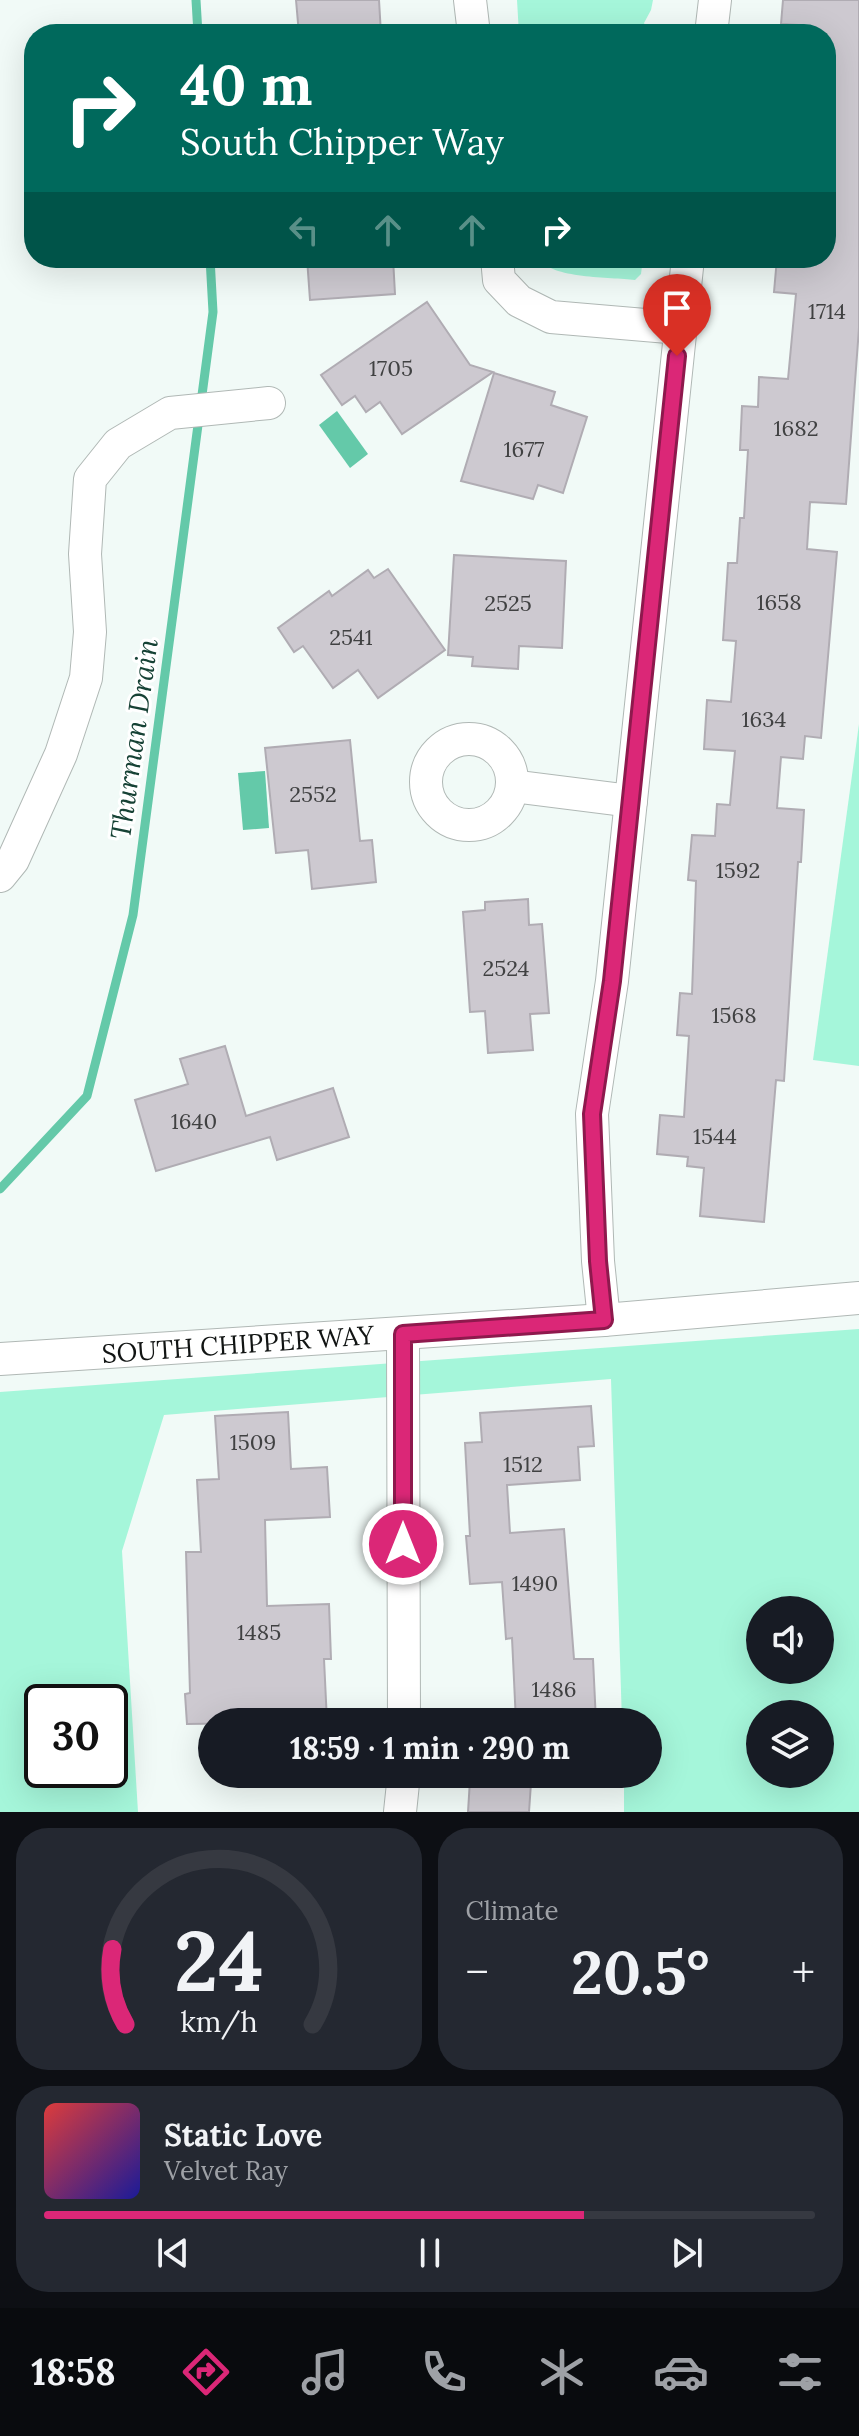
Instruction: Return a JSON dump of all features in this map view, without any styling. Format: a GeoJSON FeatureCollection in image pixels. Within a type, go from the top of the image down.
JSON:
{"type":"FeatureCollection","features":[{"type":"Feature","properties":{"kind":"street"},"geometry":{"type":"LineString","coordinates":[[470,0],[473,24]]}},
{"type":"Feature","properties":{"kind":"street"},"geometry":{"type":"LineString","coordinates":[[712,24],[715,0]]}},
{"type":"Feature","properties":{"kind":"street"},"geometry":{"type":"LineString","coordinates":[[498,268],[499,280],[519,301],[551,317],[680,328]]}},
{"type":"Feature","properties":{"kind":"street"},"geometry":{"type":"LineString","coordinates":[[604,1320],[598,1261],[592,1114],[612,981],[687,268]]}},
{"type":"Feature","properties":{"kind":"street"},"geometry":{"type":"LineString","coordinates":[[0,876],[13,860],[61,754],[86,678],[90,632],[85,554],[90,479],[118,444],[170,413],[269,403]]}},
{"type":"Feature","properties":{"kind":"street"},"geometry":{"type":"LineString","coordinates":[[512,786],[631,801]]}},
{"type":"Feature","properties":{"kind":"street","name":"SOUTH CHIPPER WAY"},"geometry":{"type":"LineString","coordinates":[[0,1359],[604,1320],[859,1298]]}},
{"type":"Feature","properties":{"kind":"street"},"geometry":{"type":"LineString","coordinates":[[403,1334],[404,1708]]}},
{"type":"Feature","properties":{"kind":"street"},"geometry":{"type":"LineString","coordinates":[[400,1812],[403,1788]]}},
{"type":"Feature","properties":{"kind":"shaded area"},"geometry":{"type":"Polygon","coordinates":[[[517,0],[653,0],[644,24],[518,24],[517,0]]]}},
{"type":"Feature","properties":{"kind":"shaded area"},"geometry":{"type":"Polygon","coordinates":[[[551,268],[642,268],[635,280],[551,268]]]}},
{"type":"Feature","properties":{"kind":"shaded area"},"geometry":{"type":"Polygon","coordinates":[[[337,411],[368,454],[350,468],[319,425],[337,411]]]}},
{"type":"Feature","properties":{"kind":"shaded area"},"geometry":{"type":"Polygon","coordinates":[[[859,724],[859,1066],[813,1060],[859,724]]]}},
{"type":"Feature","properties":{"kind":"shaded area"},"geometry":{"type":"Polygon","coordinates":[[[265,771],[269,828],[243,830],[238,773],[265,771]]]}},
{"type":"Feature","properties":{"kind":"shaded area"},"geometry":{"type":"Polygon","coordinates":[[[859,1329],[859,1812],[624,1812],[624,1788],[662,1788],[662,1708],[622,1708],[611,1379],[164,1415],[122,1551],[138,1812],[0,1812],[0,1392],[859,1329]]]}},
{"type":"Feature","properties":{"kind":"building"},"geometry":{"type":"Polygon","coordinates":[[[296,0],[379,0],[380,24],[298,24],[296,0]]]}},
{"type":"Feature","properties":{"kind":"building"},"geometry":{"type":"Polygon","coordinates":[[[783,0],[859,0],[859,328],[846,504],[810,502],[807,549],[837,552],[821,738],[805,736],[803,759],[781,757],[777,808],[804,810],[784,1081],[776,1080],[764,1222],[700,1216],[704,1168],[687,1166],[688,1157],[657,1154],[660,1115],[684,1117],[689,1036],[677,1035],[680,993],[692,994],[696,881],[688,880],[692,835],[715,836],[717,804],[730,805],[735,751],[704,749],[707,700],[731,702],[736,641],[723,640],[728,563],[737,563],[740,518],[744,518],[748,450],[740,450],[742,406],[758,407],[759,377],[788,379],[796,294],[774,292],[776,268],[836,268],[836,24],[781,24],[783,0]]]}},
{"type":"Feature","properties":{"kind":"building"},"geometry":{"type":"Polygon","coordinates":[[[308,268],[394,268],[395,294],[310,300],[308,268]]]}},
{"type":"Feature","properties":{"kind":"building"},"geometry":{"type":"Polygon","coordinates":[[[427,302],[470,365],[493,372],[402,434],[380,402],[366,412],[355,396],[342,405],[321,375],[427,302]]]}},
{"type":"Feature","properties":{"kind":"building"},"geometry":{"type":"Polygon","coordinates":[[[494,373],[555,392],[551,405],[587,417],[563,493],[538,485],[533,499],[461,481],[494,373]]]}},
{"type":"Feature","properties":{"kind":"building"},"geometry":{"type":"Polygon","coordinates":[[[454,555],[566,561],[562,648],[519,646],[518,669],[472,666],[473,657],[448,655],[454,555]]]}},
{"type":"Feature","properties":{"kind":"building"},"geometry":{"type":"Polygon","coordinates":[[[388,569],[445,650],[378,698],[358,670],[333,688],[303,646],[294,652],[278,628],[329,591],[332,596],[368,570],[374,578],[388,569]]]}},
{"type":"Feature","properties":{"kind":"building"},"geometry":{"type":"Polygon","coordinates":[[[350,740],[360,841],[372,840],[376,882],[312,889],[308,850],[276,853],[265,748],[350,740]]]}},
{"type":"Feature","properties":{"kind":"building"},"geometry":{"type":"Polygon","coordinates":[[[528,899],[529,925],[542,924],[549,1013],[530,1014],[533,1050],[488,1053],[485,1011],[470,1012],[463,912],[485,910],[485,902],[528,899]]]}},
{"type":"Feature","properties":{"kind":"building"},"geometry":{"type":"Polygon","coordinates":[[[225,1046],[246,1116],[333,1088],[349,1137],[277,1160],[270,1137],[156,1171],[135,1100],[188,1084],[180,1059],[225,1046]]]}},
{"type":"Feature","properties":{"kind":"building"},"geometry":{"type":"Polygon","coordinates":[[[591,1406],[594,1446],[578,1447],[580,1480],[507,1485],[510,1533],[564,1529],[574,1659],[593,1659],[595,1708],[515,1708],[512,1638],[506,1639],[502,1582],[470,1584],[465,1443],[482,1442],[480,1413],[591,1406]]]}},
{"type":"Feature","properties":{"kind":"building"},"geometry":{"type":"Polygon","coordinates":[[[288,1412],[291,1469],[327,1467],[330,1517],[265,1520],[267,1606],[329,1604],[331,1659],[324,1659],[326,1708],[198,1708],[198,1724],[187,1724],[185,1694],[190,1693],[186,1552],[201,1552],[197,1480],[219,1479],[215,1416],[288,1412]]]}},
{"type":"Feature","properties":{"kind":"building"},"geometry":{"type":"Polygon","coordinates":[[[470,1788],[531,1788],[529,1812],[468,1812],[470,1788]]]}},
{"type":"Feature","properties":{"kind":"waterway","name":"Thurman Drain"},"geometry":{"type":"LineString","coordinates":[[196,0],[197,24]]}},
{"type":"Feature","properties":{"kind":"waterway","name":"Thurman Drain"},"geometry":{"type":"LineString","coordinates":[[0,1189],[87,1096],[133,915],[213,312],[211,268]]}},
{"type":"Feature","properties":{"kind":"route"},"geometry":{"type":"LineString","coordinates":[[403,1544],[403,1334],[604,1320],[598,1261],[592,1114],[612,981],[677,356]]}}]}
